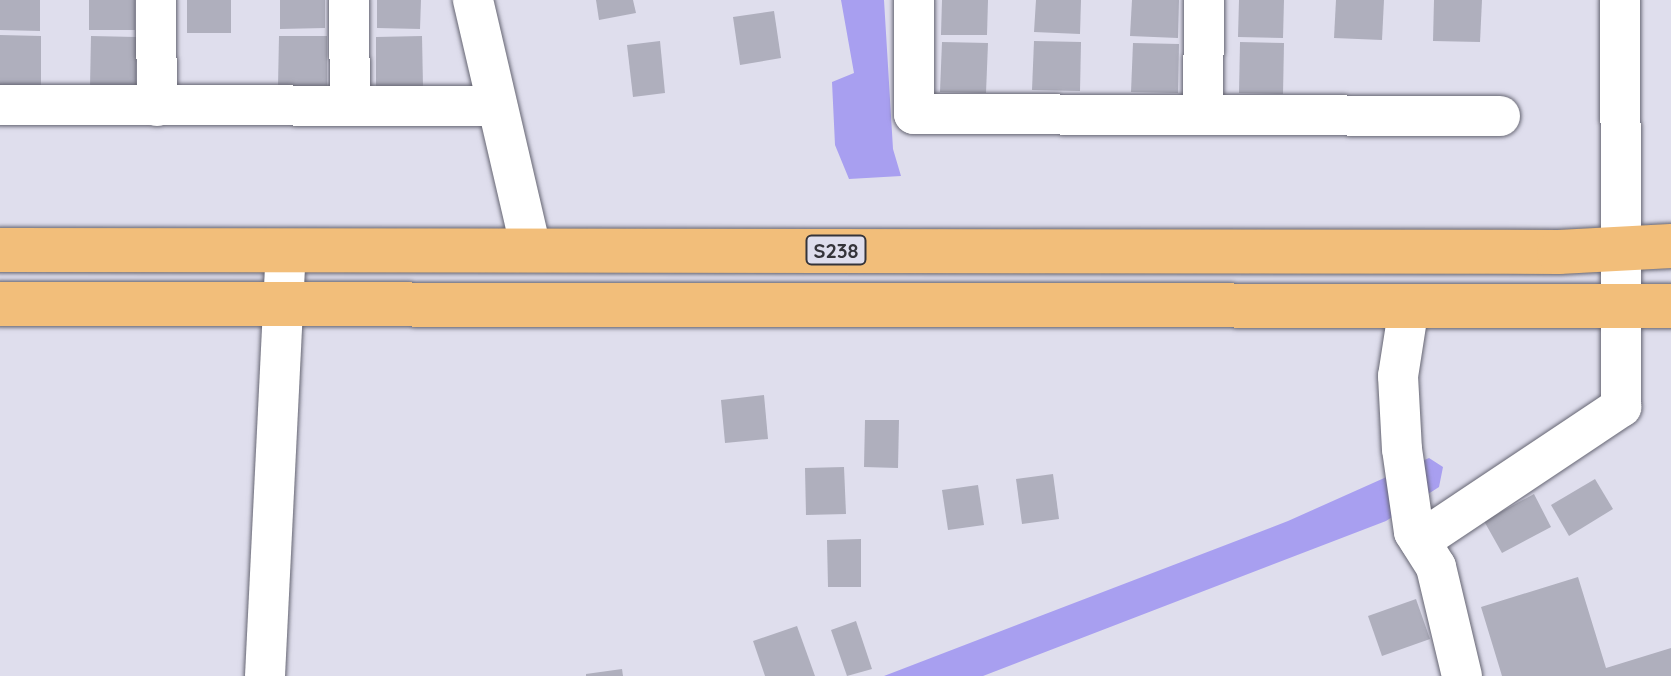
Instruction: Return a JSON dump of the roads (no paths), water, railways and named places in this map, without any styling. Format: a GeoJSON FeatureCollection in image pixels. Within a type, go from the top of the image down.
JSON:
{"type":"FeatureCollection","features":[{"type":"Feature","properties":{"kind":"main road","name":"S238"},"geometry":{"type":"LineString","coordinates":[[0,250],[1559,252],[1618,244],[1671,246]]}},
{"type":"Feature","properties":{"kind":"main road"},"geometry":{"type":"LineString","coordinates":[[0,304],[1671,306]]}},
{"type":"Feature","properties":{"kind":"street"},"geometry":{"type":"LineString","coordinates":[[156,0],[157,106]]}},
{"type":"Feature","properties":{"kind":"street"},"geometry":{"type":"LineString","coordinates":[[349,0],[350,106]]}},
{"type":"Feature","properties":{"kind":"street"},"geometry":{"type":"LineString","coordinates":[[473,0],[531,249]]}},
{"type":"Feature","properties":{"kind":"street"},"geometry":{"type":"LineString","coordinates":[[914,0],[914,114],[1500,116]]}},
{"type":"Feature","properties":{"kind":"street"},"geometry":{"type":"LineString","coordinates":[[1203,115],[1204,0]]}},
{"type":"Feature","properties":{"kind":"street"},"geometry":{"type":"LineString","coordinates":[[1420,541],[1621,407],[1618,244],[1620,0]]}},
{"type":"Feature","properties":{"kind":"street"},"geometry":{"type":"LineString","coordinates":[[0,105],[497,106]]}},
{"type":"Feature","properties":{"kind":"street"},"geometry":{"type":"LineString","coordinates":[[265,676],[288,305],[286,251]]}},
{"type":"Feature","properties":{"kind":"street"},"geometry":{"type":"LineString","coordinates":[[1409,306],[1398,376],[1402,449],[1420,541],[1436,567],[1462,676]]}}]}
